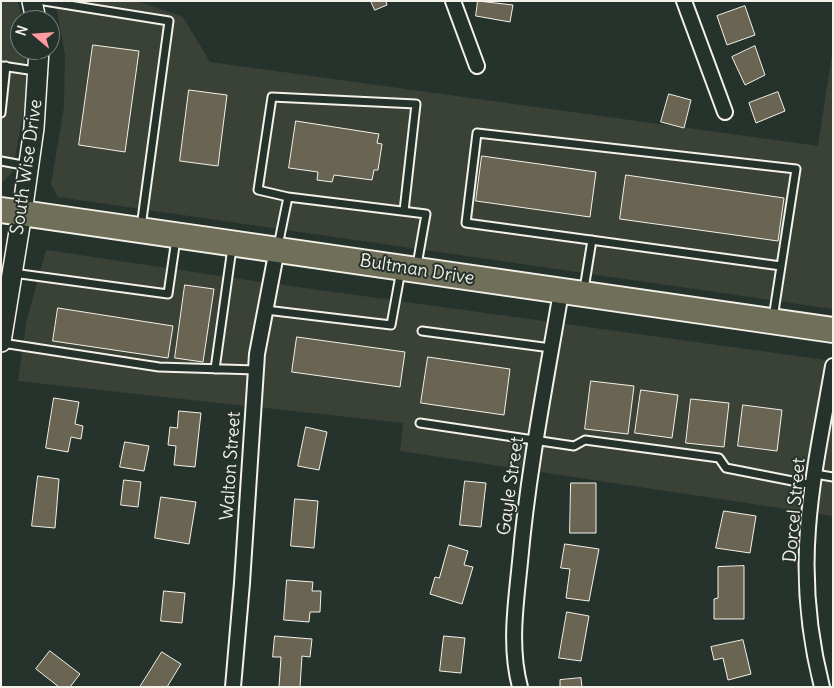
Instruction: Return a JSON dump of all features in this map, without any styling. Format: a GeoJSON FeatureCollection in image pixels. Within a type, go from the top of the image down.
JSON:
{"type":"FeatureCollection","features":[{"type":"Feature","properties":{"kind":"highway","name":"Bultman Drive"},"geometry":{"type":"LineString","coordinates":[[12,212],[833,330]]}},
{"type":"Feature","properties":{"kind":"main road","name":"South Wise Drive"},"geometry":{"type":"LineString","coordinates":[[1,343],[12,273],[12,212],[29,166],[34,128],[39,60]]}},
{"type":"Feature","properties":{"kind":"street"},"geometry":{"type":"LineString","coordinates":[[453,1],[478,66]]}},
{"type":"Feature","properties":{"kind":"street"},"geometry":{"type":"LineString","coordinates":[[684,1],[725,112]]}},
{"type":"Feature","properties":{"kind":"street","name":"Walton Street"},"geometry":{"type":"LineString","coordinates":[[233,687],[257,354],[277,249]]}},
{"type":"Feature","properties":{"kind":"street","name":"Gayle Street"},"geometry":{"type":"LineString","coordinates":[[520,687],[514,649],[522,536],[551,348],[572,293]]}},
{"type":"Feature","properties":{"kind":"street","name":"Dorcel Street"},"geometry":{"type":"LineString","coordinates":[[822,687],[807,582],[808,529],[814,479],[832,381],[833,366]]}},
{"type":"Feature","properties":{"kind":"lane"},"geometry":{"type":"LineString","coordinates":[[44,1],[169,21],[140,230]]}},
{"type":"Feature","properties":{"kind":"lane"},"geometry":{"type":"LineString","coordinates":[[1,113],[4,66],[38,71]]}},
{"type":"Feature","properties":{"kind":"lane"},"geometry":{"type":"LineString","coordinates":[[266,310],[391,325],[426,214],[288,198],[258,190],[272,97],[416,104],[404,211]]}},
{"type":"Feature","properties":{"kind":"lane"},"geometry":{"type":"LineString","coordinates":[[773,321],[796,169],[478,133],[466,223],[781,266]]}},
{"type":"Feature","properties":{"kind":"lane"},"geometry":{"type":"LineString","coordinates":[[1,161],[29,166]]}},
{"type":"Feature","properties":{"kind":"lane"},"geometry":{"type":"LineString","coordinates":[[277,249],[288,198]]}},
{"type":"Feature","properties":{"kind":"lane"},"geometry":{"type":"LineString","coordinates":[[12,273],[168,294],[176,235]]}},
{"type":"Feature","properties":{"kind":"lane"},"geometry":{"type":"LineString","coordinates":[[572,293],[592,240]]}},
{"type":"Feature","properties":{"kind":"lane"},"geometry":{"type":"LineString","coordinates":[[215,369],[233,243]]}},
{"type":"Feature","properties":{"kind":"lane"},"geometry":{"type":"LineString","coordinates":[[422,330],[551,348]]}},
{"type":"Feature","properties":{"kind":"lane"},"geometry":{"type":"LineString","coordinates":[[1,343],[159,367],[256,370]]}},
{"type":"Feature","properties":{"kind":"lane"},"geometry":{"type":"LineString","coordinates":[[420,423],[574,446],[585,440],[718,458],[726,468],[814,479],[833,476]]}},
{"type":"Feature","properties":{"kind":"shaded area"},"geometry":{"type":"Polygon","coordinates":[[[1,1],[17,1],[20,10],[10,10],[10,60],[25,60],[28,87],[12,173],[1,183],[1,1]]]}},
{"type":"Feature","properties":{"kind":"shaded area"},"geometry":{"type":"Polygon","coordinates":[[[55,1],[137,1],[183,17],[210,62],[818,146],[833,48],[833,309],[58,197],[51,184],[64,107],[65,54],[60,28],[60,10],[57,10],[55,1]]]}},
{"type":"Feature","properties":{"kind":"shaded area"},"geometry":{"type":"Polygon","coordinates":[[[46,250],[254,281],[833,361],[833,516],[400,451],[403,423],[18,381],[27,319],[46,250]]]}},
{"type":"Feature","properties":{"kind":"building"},"geometry":{"type":"Polygon","coordinates":[[[371,1],[386,1],[387,5],[375,10],[371,1]]]}},
{"type":"Feature","properties":{"kind":"building"},"geometry":{"type":"Polygon","coordinates":[[[478,1],[513,5],[510,22],[476,16],[478,1]]]}},
{"type":"Feature","properties":{"kind":"building"},"geometry":{"type":"Polygon","coordinates":[[[745,6],[755,35],[727,45],[717,16],[745,6]]]}},
{"type":"Feature","properties":{"kind":"building"},"geometry":{"type":"Polygon","coordinates":[[[93,45],[139,51],[125,152],[79,145],[93,45]]]}},
{"type":"Feature","properties":{"kind":"building"},"geometry":{"type":"Polygon","coordinates":[[[755,46],[765,75],[745,85],[732,57],[755,46]]]}},
{"type":"Feature","properties":{"kind":"building"},"geometry":{"type":"Polygon","coordinates":[[[189,90],[227,95],[218,166],[180,161],[189,90]]]}},
{"type":"Feature","properties":{"kind":"building"},"geometry":{"type":"Polygon","coordinates":[[[778,92],[785,111],[756,123],[749,103],[778,92]]]}},
{"type":"Feature","properties":{"kind":"building"},"geometry":{"type":"Polygon","coordinates":[[[669,94],[691,100],[684,128],[661,122],[669,94]]]}},
{"type":"Feature","properties":{"kind":"building"},"geometry":{"type":"Polygon","coordinates":[[[296,121],[379,134],[377,143],[382,144],[378,170],[374,170],[372,180],[334,175],[332,182],[317,180],[318,172],[289,168],[296,121]]]}},
{"type":"Feature","properties":{"kind":"building"},"geometry":{"type":"Polygon","coordinates":[[[482,156],[596,172],[590,217],[476,201],[482,156]]]}},
{"type":"Feature","properties":{"kind":"building"},"geometry":{"type":"Polygon","coordinates":[[[626,175],[784,198],[778,241],[620,219],[626,175]]]}},
{"type":"Feature","properties":{"kind":"building"},"geometry":{"type":"Polygon","coordinates":[[[185,285],[214,289],[203,362],[175,358],[185,285]]]}},
{"type":"Feature","properties":{"kind":"building"},"geometry":{"type":"Polygon","coordinates":[[[58,308],[173,326],[168,358],[53,341],[58,308]]]}},
{"type":"Feature","properties":{"kind":"building"},"geometry":{"type":"Polygon","coordinates":[[[297,337],[405,352],[400,387],[292,372],[297,337]]]}},
{"type":"Feature","properties":{"kind":"building"},"geometry":{"type":"Polygon","coordinates":[[[428,357],[510,369],[504,415],[421,403],[428,357]]]}},
{"type":"Feature","properties":{"kind":"building"},"geometry":{"type":"Polygon","coordinates":[[[591,381],[634,386],[628,434],[585,429],[591,381]]]}},
{"type":"Feature","properties":{"kind":"building"},"geometry":{"type":"Polygon","coordinates":[[[641,390],[678,395],[672,438],[635,433],[641,390]]]}},
{"type":"Feature","properties":{"kind":"building"},"geometry":{"type":"Polygon","coordinates":[[[54,398],[79,402],[75,424],[83,426],[81,439],[71,437],[68,452],[46,448],[54,398]]]}},
{"type":"Feature","properties":{"kind":"building"},"geometry":{"type":"Polygon","coordinates":[[[691,399],[729,403],[724,447],[686,443],[691,399]]]}},
{"type":"Feature","properties":{"kind":"building"},"geometry":{"type":"Polygon","coordinates":[[[743,405],[782,410],[777,451],[738,446],[743,405]]]}},
{"type":"Feature","properties":{"kind":"building"},"geometry":{"type":"Polygon","coordinates":[[[179,411],[201,413],[195,467],[174,465],[176,446],[168,445],[170,427],[177,428],[179,411]]]}},
{"type":"Feature","properties":{"kind":"building"},"geometry":{"type":"Polygon","coordinates":[[[306,427],[327,432],[319,470],[298,466],[306,427]]]}},
{"type":"Feature","properties":{"kind":"building"},"geometry":{"type":"Polygon","coordinates":[[[125,442],[149,446],[144,471],[120,467],[125,442]]]}},
{"type":"Feature","properties":{"kind":"building"},"geometry":{"type":"Polygon","coordinates":[[[38,476],[59,479],[55,528],[32,526],[38,476]]]}},
{"type":"Feature","properties":{"kind":"building"},"geometry":{"type":"Polygon","coordinates":[[[124,480],[141,482],[138,507],[121,505],[124,480]]]}},
{"type":"Feature","properties":{"kind":"building"},"geometry":{"type":"Polygon","coordinates":[[[465,481],[486,483],[481,527],[460,525],[465,481]]]}},
{"type":"Feature","properties":{"kind":"building"},"geometry":{"type":"Polygon","coordinates":[[[571,483],[596,483],[596,533],[570,533],[571,483]]]}},
{"type":"Feature","properties":{"kind":"building"},"geometry":{"type":"Polygon","coordinates":[[[161,497],[196,502],[189,544],[155,538],[161,497]]]}},
{"type":"Feature","properties":{"kind":"building"},"geometry":{"type":"Polygon","coordinates":[[[295,499],[318,501],[314,548],[291,546],[295,499]]]}},
{"type":"Feature","properties":{"kind":"building"},"geometry":{"type":"Polygon","coordinates":[[[724,511],[756,516],[750,553],[716,548],[724,511]]]}},
{"type":"Feature","properties":{"kind":"building"},"geometry":{"type":"Polygon","coordinates":[[[565,544],[599,549],[589,601],[566,598],[570,569],[561,568],[565,544]]]}},
{"type":"Feature","properties":{"kind":"building"},"geometry":{"type":"Polygon","coordinates":[[[449,545],[468,551],[464,565],[473,567],[462,604],[430,594],[435,577],[439,578],[449,545]]]}},
{"type":"Feature","properties":{"kind":"building"},"geometry":{"type":"Polygon","coordinates":[[[744,566],[744,619],[714,619],[714,599],[718,598],[718,567],[744,566]]]}},
{"type":"Feature","properties":{"kind":"building"},"geometry":{"type":"Polygon","coordinates":[[[287,580],[313,582],[312,591],[321,591],[320,612],[310,612],[309,622],[284,620],[287,580]]]}},
{"type":"Feature","properties":{"kind":"building"},"geometry":{"type":"Polygon","coordinates":[[[164,591],[185,593],[182,623],[161,621],[164,591]]]}},
{"type":"Feature","properties":{"kind":"building"},"geometry":{"type":"Polygon","coordinates":[[[567,612],[589,616],[581,661],[559,658],[567,612]]]}},
{"type":"Feature","properties":{"kind":"building"},"geometry":{"type":"Polygon","coordinates":[[[275,636],[312,639],[310,657],[302,656],[300,687],[279,687],[281,657],[273,657],[275,636]]]}},
{"type":"Feature","properties":{"kind":"building"},"geometry":{"type":"Polygon","coordinates":[[[444,636],[465,638],[461,673],[440,671],[444,636]]]}},
{"type":"Feature","properties":{"kind":"building"},"geometry":{"type":"Polygon","coordinates":[[[743,640],[751,674],[728,680],[723,658],[714,660],[711,647],[743,640]]]}},
{"type":"Feature","properties":{"kind":"building"},"geometry":{"type":"Polygon","coordinates":[[[50,651],[80,674],[70,687],[59,687],[36,669],[50,651]]]}},
{"type":"Feature","properties":{"kind":"building"},"geometry":{"type":"Polygon","coordinates":[[[162,652],[181,664],[167,687],[140,687],[162,652]]]}},
{"type":"Feature","properties":{"kind":"building"},"geometry":{"type":"Polygon","coordinates":[[[581,678],[582,687],[560,687],[560,680],[581,678]]]}}]}
